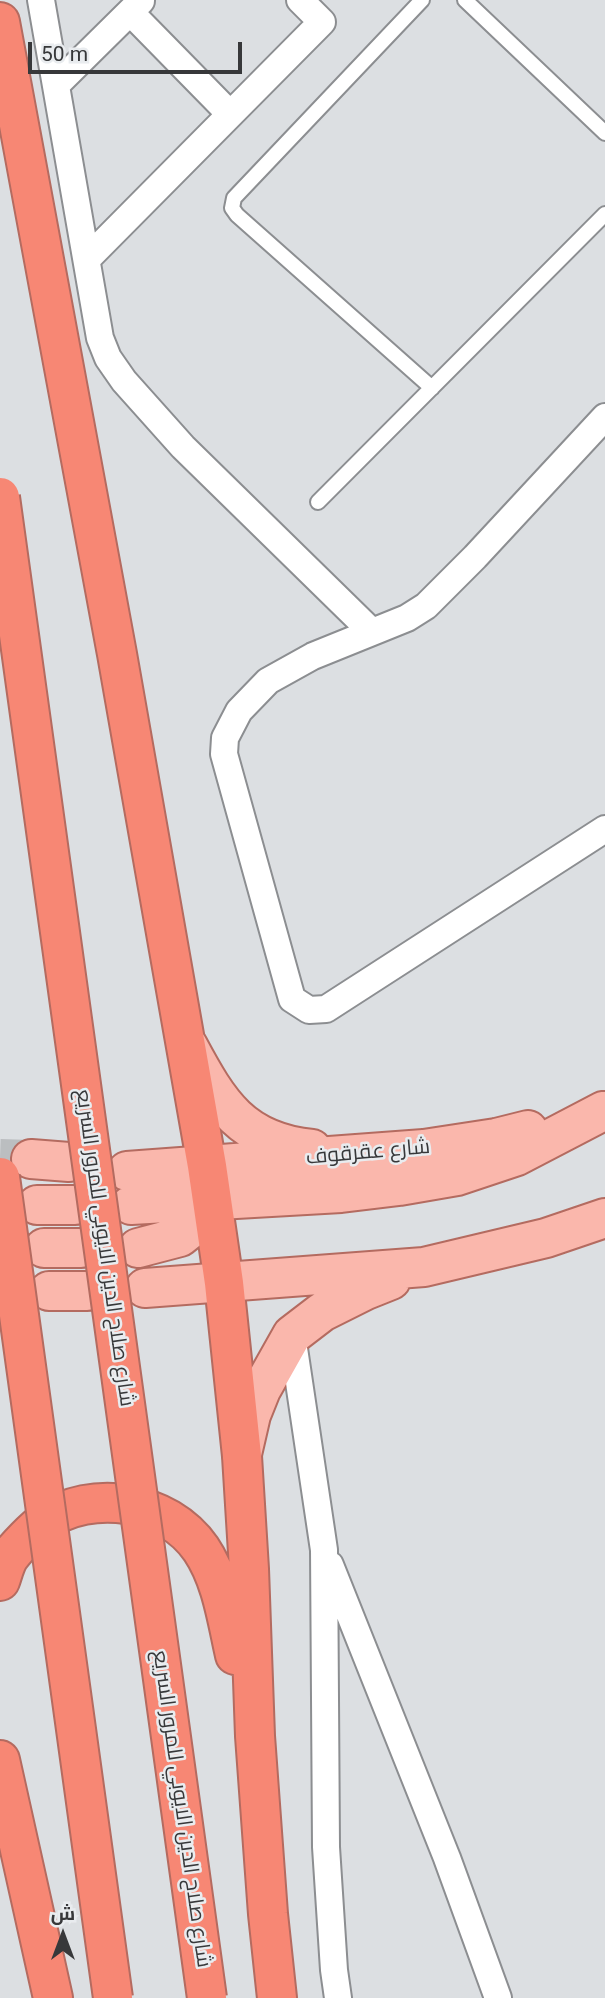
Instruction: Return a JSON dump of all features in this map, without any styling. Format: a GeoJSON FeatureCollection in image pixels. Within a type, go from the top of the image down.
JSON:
{"type":"FeatureCollection","features":[{"type":"Feature","properties":{"kind":"highway"},"geometry":{"type":"LineString","coordinates":[[0,22],[117,654],[224,1283],[242,1456],[255,1736],[277,1998]]}},
{"type":"Feature","properties":{"kind":"highway","name":"شارع صلاح الدين الايوبي للمرور السريع"},"geometry":{"type":"LineString","coordinates":[[0,497],[207,1998]]}},
{"type":"Feature","properties":{"kind":"highway"},"geometry":{"type":"LineString","coordinates":[[15,1168],[113,1998]]}},
{"type":"Feature","properties":{"kind":"highway"},"geometry":{"type":"LineString","coordinates":[[0,1581],[9,1558],[43,1522],[67,1509],[110,1502],[148,1509],[165,1517],[186,1532],[201,1549],[216,1576],[255,1736]]}},
{"type":"Feature","properties":{"kind":"highway"},"geometry":{"type":"LineString","coordinates":[[0,1760],[53,1998]]}},
{"type":"Feature","properties":{"kind":"main road"},"geometry":{"type":"LineString","coordinates":[[184,1038],[210,1087],[226,1109],[253,1132],[283,1144],[370,1154]]}},
{"type":"Feature","properties":{"kind":"main road"},"geometry":{"type":"LineString","coordinates":[[129,1188],[209,1184],[341,1193],[399,1186],[457,1176],[517,1156],[604,1111]]}},
{"type":"Feature","properties":{"kind":"main road","name":"شارع عقرقوف"},"geometry":{"type":"LineString","coordinates":[[209,1184],[370,1154],[496,1138],[604,1111]]}},
{"type":"Feature","properties":{"kind":"main road"},"geometry":{"type":"LineString","coordinates":[[15,1168],[69,1162]]}},
{"type":"Feature","properties":{"kind":"main road"},"geometry":{"type":"LineString","coordinates":[[138,1248],[180,1237],[205,1217],[209,1184]]}},
{"type":"Feature","properties":{"kind":"main road"},"geometry":{"type":"LineString","coordinates":[[37,1205],[75,1205]]}},
{"type":"Feature","properties":{"kind":"main road"},"geometry":{"type":"LineString","coordinates":[[242,1456],[251,1415],[261,1390],[292,1335],[322,1312],[366,1290],[424,1267],[546,1238],[605,1218]]}},
{"type":"Feature","properties":{"kind":"main road"},"geometry":{"type":"LineString","coordinates":[[145,1288],[424,1267]]}},
{"type":"Feature","properties":{"kind":"main road"},"geometry":{"type":"LineString","coordinates":[[49,1290],[87,1290]]}},
{"type":"Feature","properties":{"kind":"street"},"geometry":{"type":"LineString","coordinates":[[41,0],[100,338],[108,358],[124,381],[183,447],[372,632]]}},
{"type":"Feature","properties":{"kind":"street"},"geometry":{"type":"LineString","coordinates":[[87,258],[322,22],[300,0]]}},
{"type":"Feature","properties":{"kind":"street"},"geometry":{"type":"LineString","coordinates":[[56,85],[136,6],[230,114]]}},
{"type":"Feature","properties":{"kind":"street"},"geometry":{"type":"LineString","coordinates":[[605,417],[426,606],[407,618],[313,656],[268,681],[239,711],[225,738],[224,754],[292,999],[309,1010],[326,1009],[605,829]]}},
{"type":"Feature","properties":{"kind":"street"},"geometry":{"type":"LineString","coordinates":[[292,1335],[324,1550],[326,1847],[338,1998]]}},
{"type":"Feature","properties":{"kind":"street"},"geometry":{"type":"LineString","coordinates":[[324,1550],[447,1858],[498,1998]]}},
{"type":"Feature","properties":{"kind":"lane"},"geometry":{"type":"LineString","coordinates":[[422,0],[234,198],[232,208],[432,388]]}},
{"type":"Feature","properties":{"kind":"lane"},"geometry":{"type":"LineString","coordinates":[[465,0],[605,133]]}},
{"type":"Feature","properties":{"kind":"lane"},"geometry":{"type":"LineString","coordinates":[[318,502],[605,214]]}},
{"type":"Feature","properties":{"kind":"tunnel"},"geometry":{"type":"LineString","coordinates":[[0,1158],[31,1159]]}}]}
